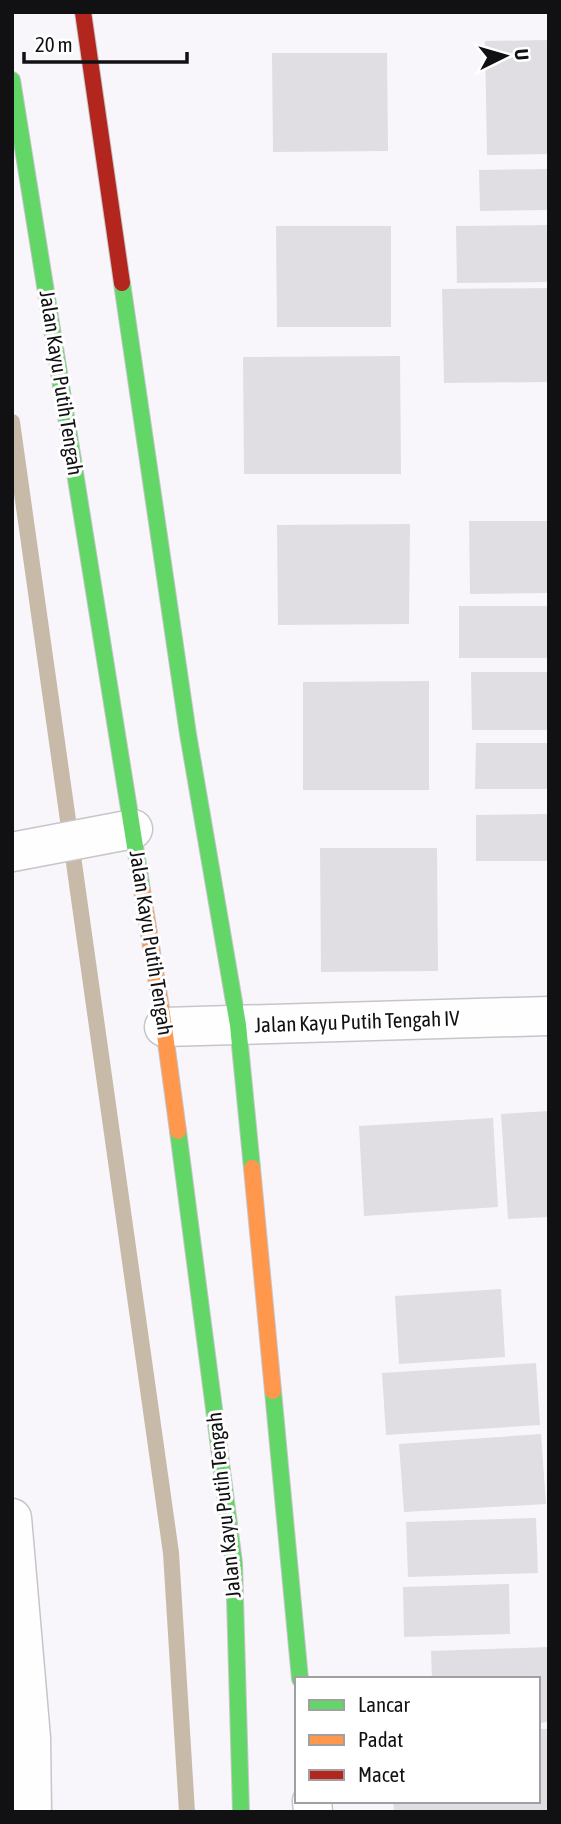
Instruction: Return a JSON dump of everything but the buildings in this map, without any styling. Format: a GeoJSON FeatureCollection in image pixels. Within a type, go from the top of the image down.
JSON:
{"type":"FeatureCollection","features":[{"type":"Feature","properties":{"kind":"street"},"geometry":{"type":"LineString","coordinates":[[83,12],[188,734],[239,1025],[300,1677]]}},
{"type":"Feature","properties":{"kind":"street","name":"Jalan Kayu Putih Tengah"},"geometry":{"type":"LineString","coordinates":[[12,80],[164,1027],[234,1563],[242,1812]]}},
{"type":"Feature","properties":{"kind":"street"},"geometry":{"type":"LineString","coordinates":[[12,852],[133,829]]}},
{"type":"Feature","properties":{"kind":"street","name":"Jalan Kayu Putih Tengah IV"},"geometry":{"type":"LineString","coordinates":[[164,1027],[549,1016]]}},
{"type":"Feature","properties":{"kind":"street"},"geometry":{"type":"LineString","coordinates":[[12,1518],[21,1739],[32,1812]]}},
{"type":"Feature","properties":{"kind":"waterway"},"geometry":{"type":"LineString","coordinates":[[12,422],[171,1553],[187,1812]]}},
{"type":"Feature","properties":{"kind":"traffic: fast"},"geometry":{"type":"LineString","coordinates":[[12,80],[142,890]]}},
{"type":"Feature","properties":{"kind":"traffic: fast"},"geometry":{"type":"LineString","coordinates":[[122,283],[188,734],[238,1025],[252,1168]]}},
{"type":"Feature","properties":{"kind":"traffic: fast"},"geometry":{"type":"LineString","coordinates":[[178,1131],[234,1563],[241,1812]]}},
{"type":"Feature","properties":{"kind":"traffic: fast"},"geometry":{"type":"LineString","coordinates":[[273,1391],[300,1677]]}},
{"type":"Feature","properties":{"kind":"traffic: slow"},"geometry":{"type":"LineString","coordinates":[[142,890],[178,1131]]}},
{"type":"Feature","properties":{"kind":"traffic: slow"},"geometry":{"type":"LineString","coordinates":[[252,1168],[273,1391]]}},
{"type":"Feature","properties":{"kind":"traffic: jam"},"geometry":{"type":"LineString","coordinates":[[83,12],[122,283]]}}]}
